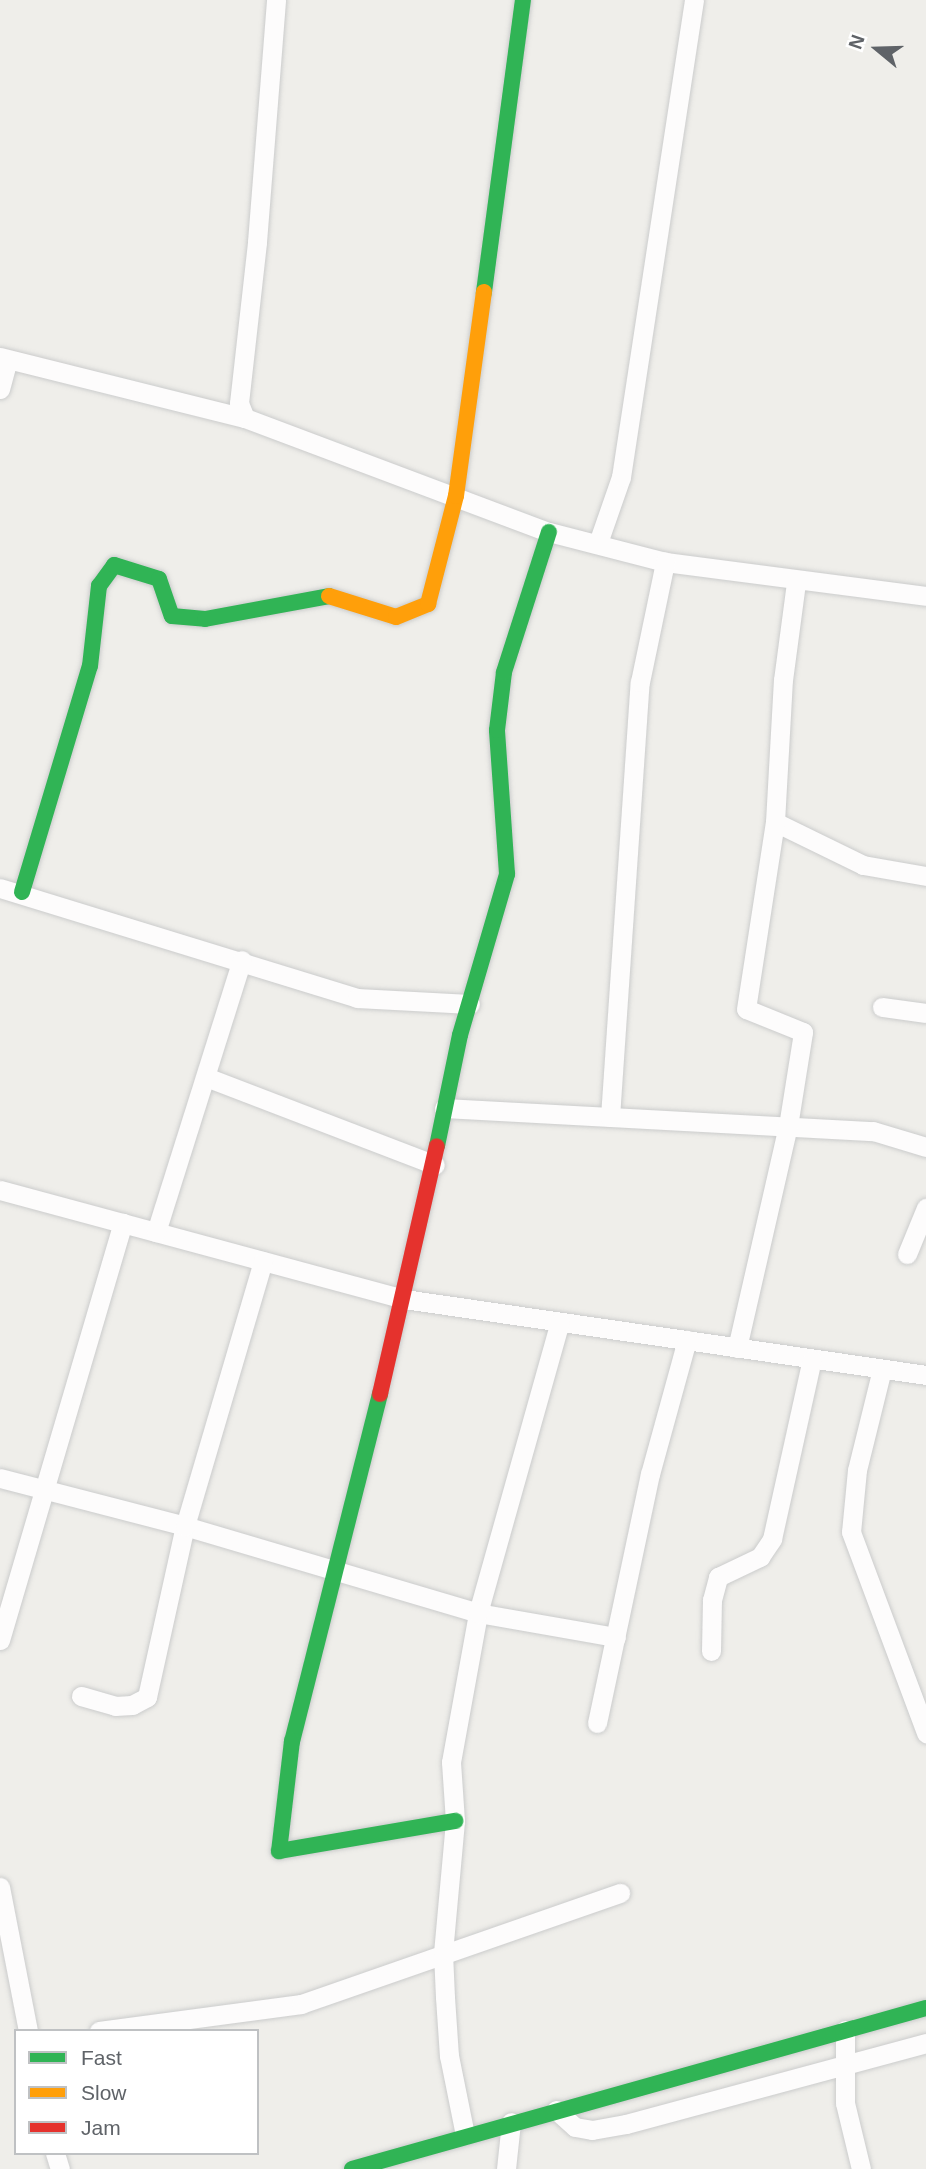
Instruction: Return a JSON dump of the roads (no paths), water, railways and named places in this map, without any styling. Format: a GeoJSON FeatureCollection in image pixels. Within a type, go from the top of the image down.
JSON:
{"type":"FeatureCollection","features":[{"type":"Feature","properties":{"kind":"street"},"geometry":{"type":"LineString","coordinates":[[245,418],[239,403],[257,242],[276,0]]}},
{"type":"Feature","properties":{"kind":"street"},"geometry":{"type":"LineString","coordinates":[[22,892],[90,666],[99,586],[114,565],[159,579],[172,616],[205,619],[333,595],[396,617],[428,604],[456,496],[523,0]]}},
{"type":"Feature","properties":{"kind":"street"},"geometry":{"type":"LineString","coordinates":[[598,542],[621,477],[694,0]]}},
{"type":"Feature","properties":{"kind":"street"},"geometry":{"type":"LineString","coordinates":[[0,389],[4,358],[245,418],[549,532],[598,542],[665,562],[796,582],[926,596]]}},
{"type":"Feature","properties":{"kind":"street"},"geometry":{"type":"LineString","coordinates":[[455,1821],[279,1851],[292,1741],[404,1299],[435,1165],[444,1108],[507,874],[498,730],[504,672],[549,532]]}},
{"type":"Feature","properties":{"kind":"street"},"geometry":{"type":"LineString","coordinates":[[610,1117],[640,682],[665,562]]}},
{"type":"Feature","properties":{"kind":"street"},"geometry":{"type":"LineString","coordinates":[[737,1348],[788,1126],[803,1032],[746,1009],[775,822],[782,680],[796,582]]}},
{"type":"Feature","properties":{"kind":"street"},"geometry":{"type":"LineString","coordinates":[[775,822],[863,865],[926,876]]}},
{"type":"Feature","properties":{"kind":"street"},"geometry":{"type":"LineString","coordinates":[[0,888],[22,892],[357,998],[470,1004]]}},
{"type":"Feature","properties":{"kind":"street"},"geometry":{"type":"LineString","coordinates":[[156,1232],[242,960]]}},
{"type":"Feature","properties":{"kind":"street"},"geometry":{"type":"LineString","coordinates":[[882,1007],[926,1013]]}},
{"type":"Feature","properties":{"kind":"street"},"geometry":{"type":"LineString","coordinates":[[206,1077],[435,1165]]}},
{"type":"Feature","properties":{"kind":"street"},"geometry":{"type":"LineString","coordinates":[[444,1108],[873,1131],[926,1147]]}},
{"type":"Feature","properties":{"kind":"street"},"geometry":{"type":"LineString","coordinates":[[0,1190],[404,1299],[926,1376]]}},
{"type":"Feature","properties":{"kind":"street"},"geometry":{"type":"LineString","coordinates":[[907,1254],[926,1208]]}},
{"type":"Feature","properties":{"kind":"street"},"geometry":{"type":"LineString","coordinates":[[0,1640],[123,1223]]}},
{"type":"Feature","properties":{"kind":"street"},"geometry":{"type":"LineString","coordinates":[[81,1696],[115,1706],[132,1705],[147,1697],[185,1526],[263,1261]]}},
{"type":"Feature","properties":{"kind":"street"},"geometry":{"type":"LineString","coordinates":[[465,2135],[449,2056],[443,1953],[455,1821],[451,1762],[478,1613],[560,1322]]}},
{"type":"Feature","properties":{"kind":"street"},"geometry":{"type":"LineString","coordinates":[[597,1723],[650,1474],[687,1340]]}},
{"type":"Feature","properties":{"kind":"street"},"geometry":{"type":"LineString","coordinates":[[711,1651],[712,1600],[718,1577],[760,1557],[772,1539],[812,1359]]}},
{"type":"Feature","properties":{"kind":"street"},"geometry":{"type":"LineString","coordinates":[[882,1369],[857,1470],[851,1532],[926,1733]]}},
{"type":"Feature","properties":{"kind":"street"},"geometry":{"type":"LineString","coordinates":[[0,1478],[336,1568],[478,1613],[616,1637]]}},
{"type":"Feature","properties":{"kind":"street"},"geometry":{"type":"LineString","coordinates":[[0,1888],[28,2029]]}},
{"type":"Feature","properties":{"kind":"street"},"geometry":{"type":"LineString","coordinates":[[114,2029],[301,2004],[620,1893]]}},
{"type":"Feature","properties":{"kind":"street"},"geometry":{"type":"LineString","coordinates":[[352,2169],[511,2122],[926,2008]]}},
{"type":"Feature","properties":{"kind":"street"},"geometry":{"type":"LineString","coordinates":[[845,2030],[845,2103],[861,2169]]}},
{"type":"Feature","properties":{"kind":"street"},"geometry":{"type":"LineString","coordinates":[[556,2110],[575,2127],[592,2130],[926,2043]]}},
{"type":"Feature","properties":{"kind":"street"},"geometry":{"type":"LineString","coordinates":[[703,2069],[709,2101]]}},
{"type":"Feature","properties":{"kind":"street"},"geometry":{"type":"LineString","coordinates":[[506,2169],[511,2122]]}}]}
